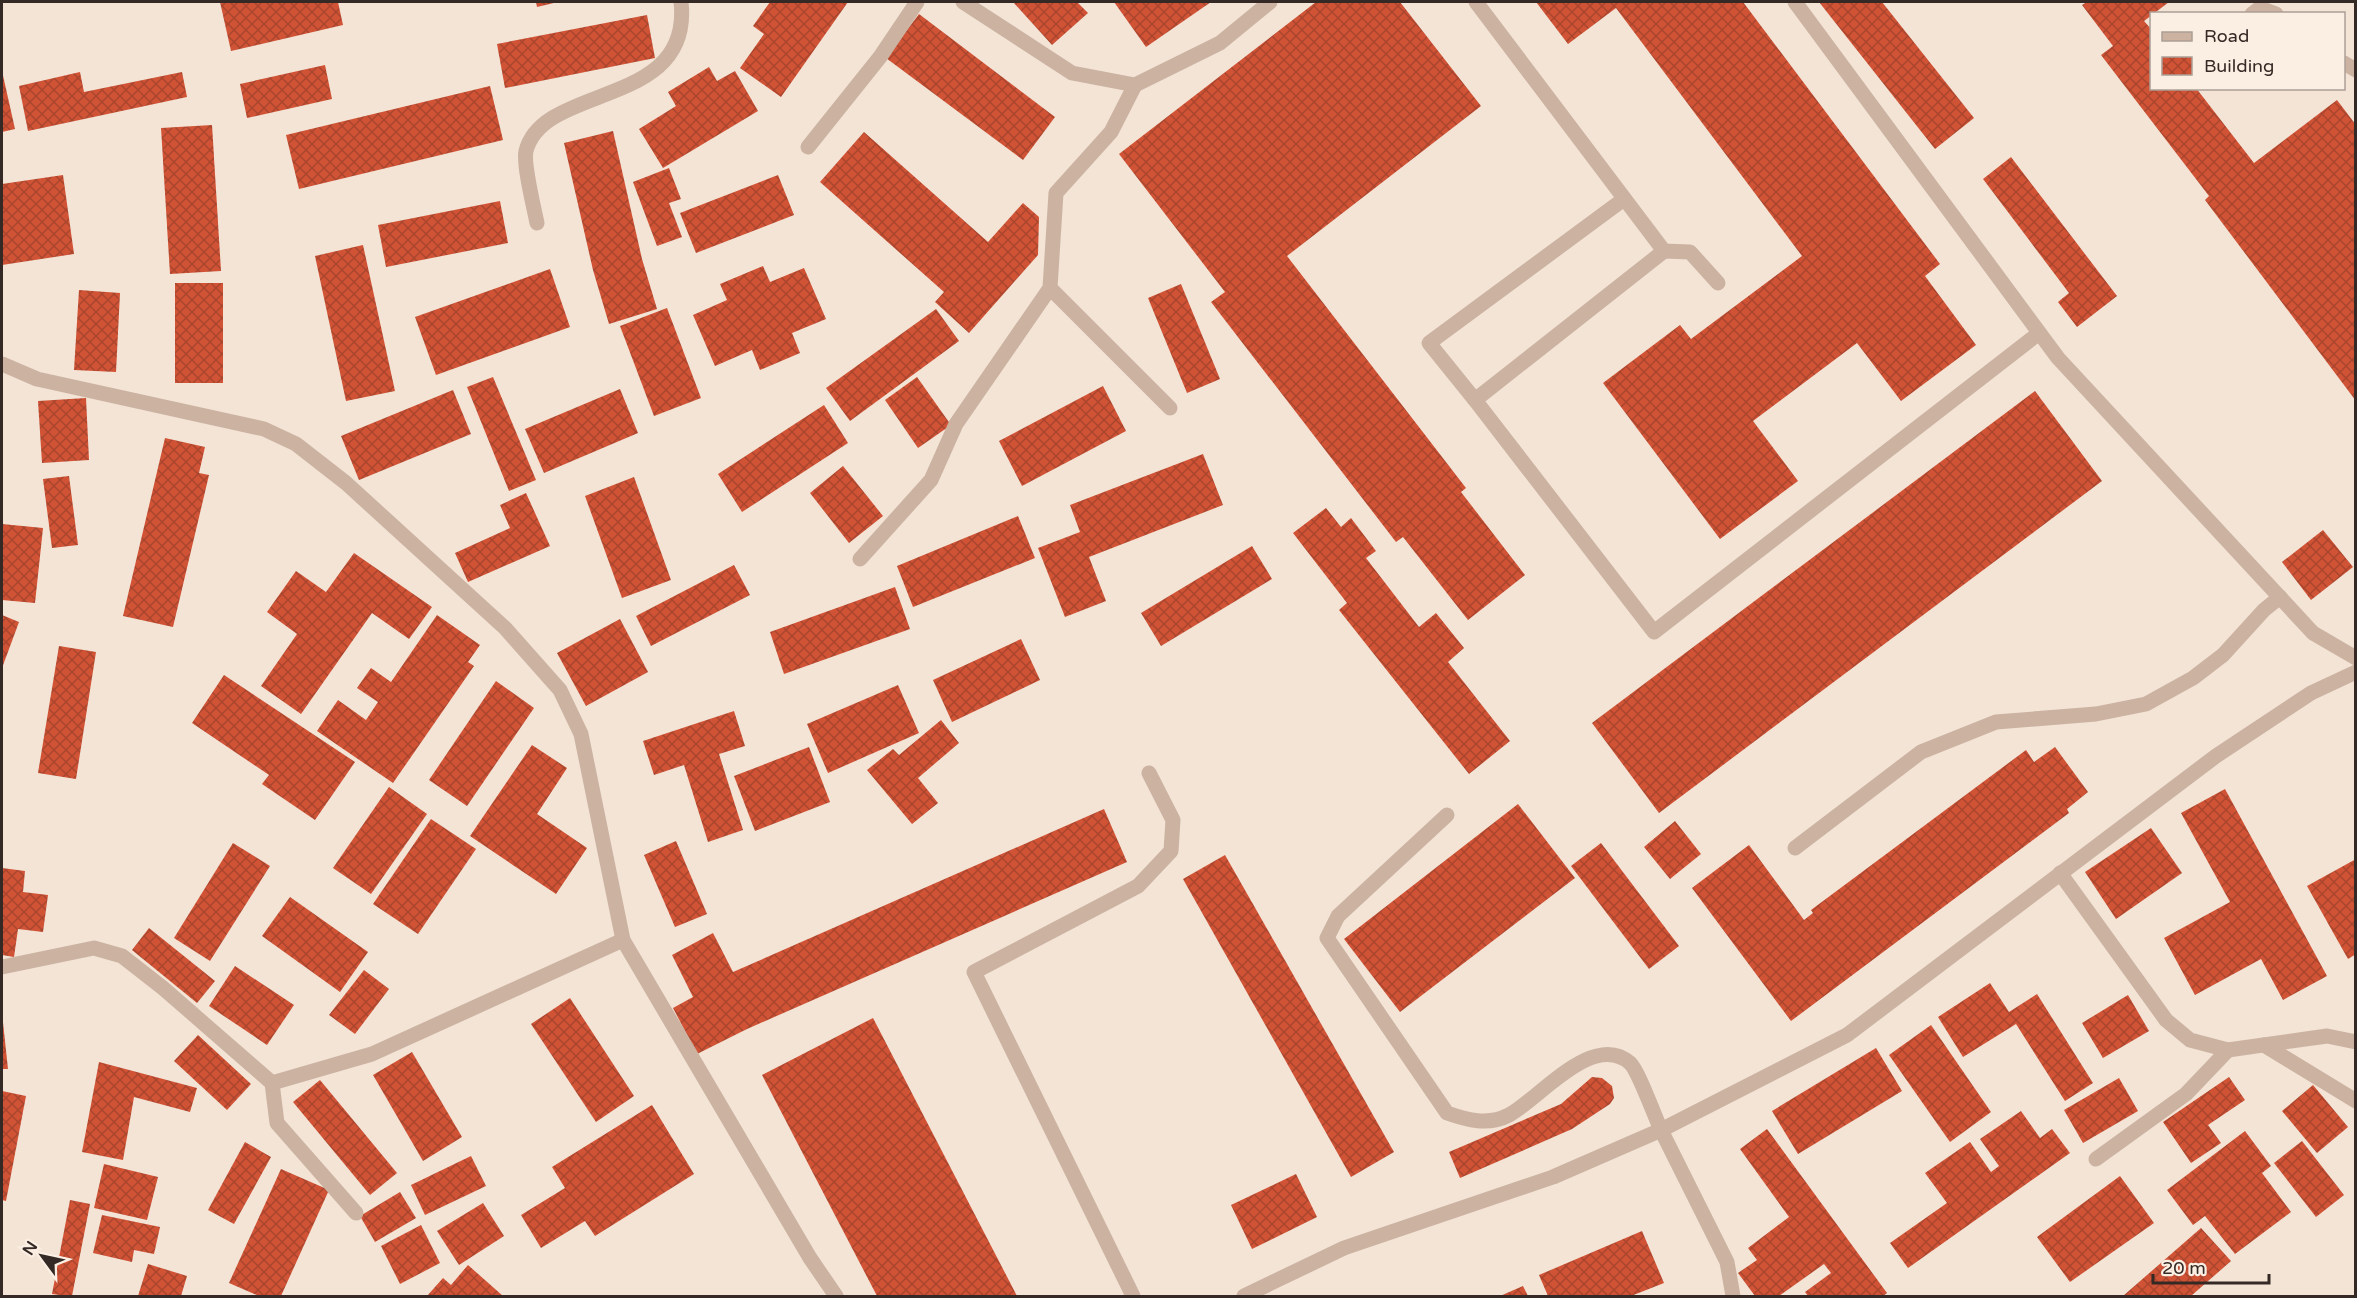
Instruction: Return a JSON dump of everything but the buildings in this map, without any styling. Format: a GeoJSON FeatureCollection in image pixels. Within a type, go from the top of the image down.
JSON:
{"type":"FeatureCollection","features":[{"type":"Feature","properties":{"kind":"street"},"geometry":{"type":"LineString","coordinates":[[537,224],[525,154],[532,133],[553,118],[659,68],[677,43],[681,2]]}},
{"type":"Feature","properties":{"kind":"street"},"geometry":{"type":"LineString","coordinates":[[808,147],[880,57],[917,2]]}},
{"type":"Feature","properties":{"kind":"street"},"geometry":{"type":"LineString","coordinates":[[963,2],[1072,73],[1136,85]]}},
{"type":"Feature","properties":{"kind":"street"},"geometry":{"type":"LineString","coordinates":[[860,559],[931,480],[956,424],[1050,288],[1056,193],[1111,132],[1136,85],[1220,43],[1270,2]]}},
{"type":"Feature","properties":{"kind":"street"},"geometry":{"type":"LineString","coordinates":[[1476,2],[1664,251]]}},
{"type":"Feature","properties":{"kind":"street"},"geometry":{"type":"LineString","coordinates":[[1795,2],[2058,358],[2313,633],[2355,658]]}},
{"type":"Feature","properties":{"kind":"street"},"geometry":{"type":"LineString","coordinates":[[2255,12],[2260,8],[2271,12]]}},
{"type":"Feature","properties":{"kind":"street"},"geometry":{"type":"LineString","coordinates":[[1624,199],[1429,343],[1654,632],[2039,333]]}},
{"type":"Feature","properties":{"kind":"street"},"geometry":{"type":"LineString","coordinates":[[1475,400],[1664,251],[1690,252],[1718,284]]}},
{"type":"Feature","properties":{"kind":"street"},"geometry":{"type":"LineString","coordinates":[[1050,288],[1170,408]]}},
{"type":"Feature","properties":{"kind":"street"},"geometry":{"type":"LineString","coordinates":[[2,364],[37,380],[264,429],[296,444],[346,483],[505,628],[560,690],[581,734],[623,940],[804,1248],[836,1296]]}},
{"type":"Feature","properties":{"kind":"street"},"geometry":{"type":"LineString","coordinates":[[1795,848],[1921,752],[1996,722],[2096,714],[2146,704],[2193,678],[2223,655],[2264,610],[2280,597]]}},
{"type":"Feature","properties":{"kind":"street"},"geometry":{"type":"LineString","coordinates":[[1244,1296],[1344,1248],[1553,1177],[1661,1130],[1847,1035],[2216,756],[2311,693],[2355,672]]}},
{"type":"Feature","properties":{"kind":"street"},"geometry":{"type":"LineString","coordinates":[[1133,1296],[974,972],[1138,886],[1171,851],[1173,820],[1149,773]]}},
{"type":"Feature","properties":{"kind":"street"},"geometry":{"type":"LineString","coordinates":[[1447,815],[1338,916],[1327,938],[1447,1113],[1474,1122],[1508,1116],[1590,1056],[1612,1054],[1631,1064],[1727,1262],[1733,1296]]}},
{"type":"Feature","properties":{"kind":"street"},"geometry":{"type":"LineString","coordinates":[[2060,873],[2166,1020],[2190,1040],[2228,1050],[2327,1036],[2355,1042]]}},
{"type":"Feature","properties":{"kind":"street"},"geometry":{"type":"LineString","coordinates":[[272,1083],[372,1054],[623,940]]}},
{"type":"Feature","properties":{"kind":"street"},"geometry":{"type":"LineString","coordinates":[[2,967],[94,948],[122,956],[272,1083],[277,1122],[356,1213]]}},
{"type":"Feature","properties":{"kind":"street"},"geometry":{"type":"LineString","coordinates":[[2264,1045],[2355,1101]]}},
{"type":"Feature","properties":{"kind":"street"},"geometry":{"type":"LineString","coordinates":[[2096,1159],[2186,1094],[2228,1050]]}}]}
